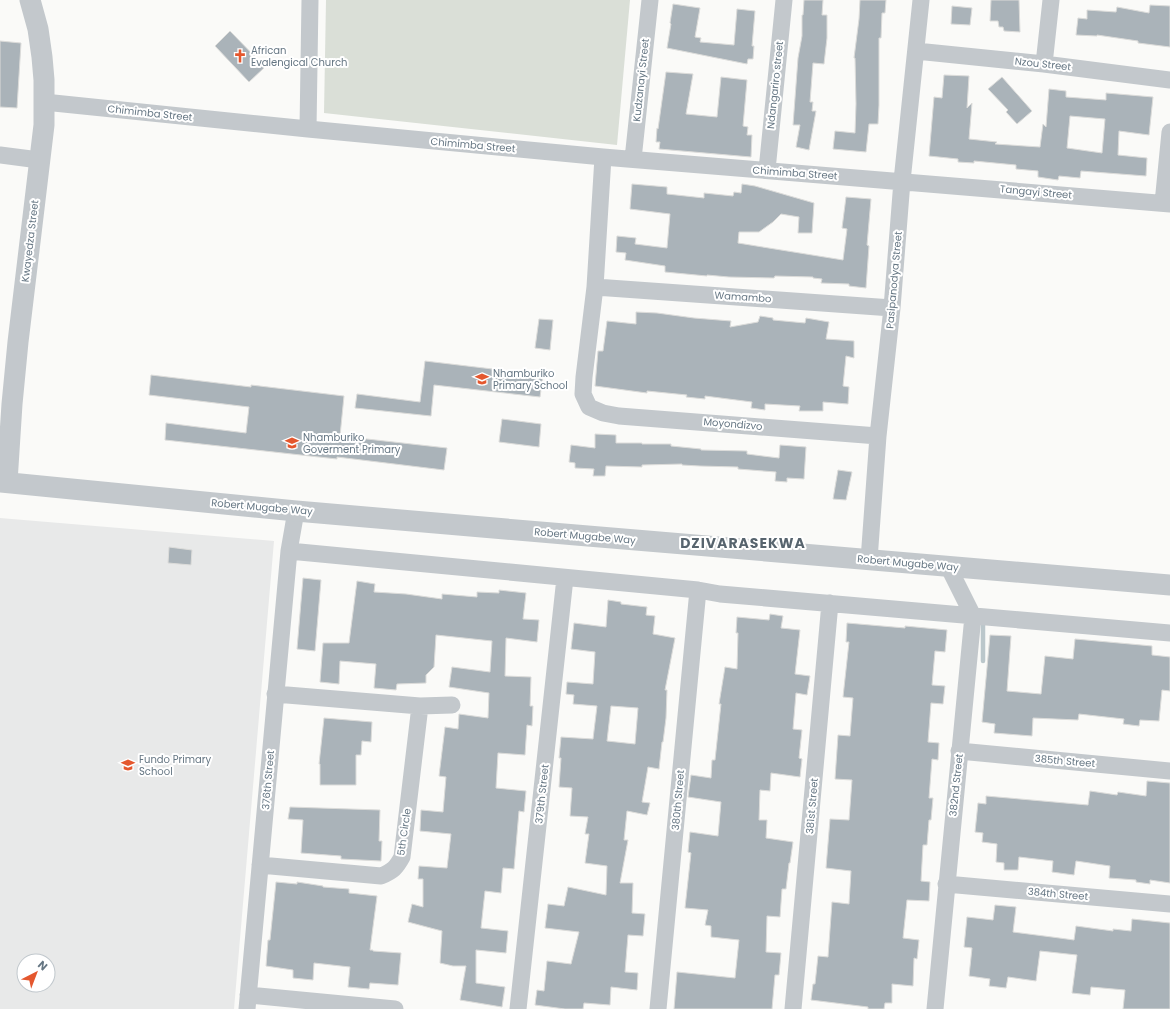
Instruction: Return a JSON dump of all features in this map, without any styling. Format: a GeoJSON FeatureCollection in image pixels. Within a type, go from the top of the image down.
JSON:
{"type":"FeatureCollection","features":[{"type":"Feature","properties":{"kind":"street","name":"Kwayedza Street"},"geometry":{"type":"LineString","coordinates":[[4,482],[6,404],[19,335],[44,125],[42,57],[38,29],[30,0]]}},
{"type":"Feature","properties":{"kind":"street"},"geometry":{"type":"LineString","coordinates":[[308,129],[310,0]]}},
{"type":"Feature","properties":{"kind":"street","name":"Kudzanayi Street"},"geometry":{"type":"LineString","coordinates":[[633,159],[650,0]]}},
{"type":"Feature","properties":{"kind":"street","name":"Ndangariro street"},"geometry":{"type":"LineString","coordinates":[[767,170],[784,0]]}},
{"type":"Feature","properties":{"kind":"street","name":"Pasipanodya Street"},"geometry":{"type":"LineString","coordinates":[[869,560],[878,436],[892,308],[902,181],[921,0]]}},
{"type":"Feature","properties":{"kind":"street"},"geometry":{"type":"LineString","coordinates":[[1044,64],[1051,0]]}},
{"type":"Feature","properties":{"kind":"street","name":"Nzou Street"},"geometry":{"type":"LineString","coordinates":[[916,51],[1044,64],[1170,80]]}},
{"type":"Feature","properties":{"kind":"street","name":"Chimimba Street"},"geometry":{"type":"LineString","coordinates":[[44,102],[603,157],[902,181]]}},
{"type":"Feature","properties":{"kind":"street"},"geometry":{"type":"LineString","coordinates":[[1167,204],[1170,132]]}},
{"type":"Feature","properties":{"kind":"street"},"geometry":{"type":"LineString","coordinates":[[0,155],[39,160]]}},
{"type":"Feature","properties":{"kind":"street"},"geometry":{"type":"LineString","coordinates":[[595,287],[603,157]]}},
{"type":"Feature","properties":{"kind":"street","name":"Tangayi Street"},"geometry":{"type":"LineString","coordinates":[[902,181],[1167,204]]}},
{"type":"Feature","properties":{"kind":"street","name":"Wamambo"},"geometry":{"type":"LineString","coordinates":[[595,287],[892,308]]}},
{"type":"Feature","properties":{"kind":"street","name":"Moyondizvo"},"geometry":{"type":"LineString","coordinates":[[595,287],[583,394],[589,407],[603,413],[619,416],[878,436]]}},
{"type":"Feature","properties":{"kind":"street","name":"Robert Mugabe Way"},"geometry":{"type":"LineString","coordinates":[[4,482],[576,535],[1170,585]]}},
{"type":"Feature","properties":{"kind":"street","name":"376th Street"},"geometry":{"type":"LineString","coordinates":[[247,1002],[289,551],[296,510]]}},
{"type":"Feature","properties":{"kind":"street"},"geometry":{"type":"LineString","coordinates":[[289,551],[698,590],[720,594],[1170,633]]}},
{"type":"Feature","properties":{"kind":"street"},"geometry":{"type":"LineString","coordinates":[[948,566],[973,616]]}},
{"type":"Feature","properties":{"kind":"street","name":"379th Street"},"geometry":{"type":"LineString","coordinates":[[518,1009],[565,578]]}},
{"type":"Feature","properties":{"kind":"street","name":"380th Street"},"geometry":{"type":"LineString","coordinates":[[658,1009],[698,590]]}},
{"type":"Feature","properties":{"kind":"street","name":"381st Street"},"geometry":{"type":"LineString","coordinates":[[793,1009],[830,603]]}},
{"type":"Feature","properties":{"kind":"street","name":"382nd Street"},"geometry":{"type":"LineString","coordinates":[[935,1009],[973,616]]}},
{"type":"Feature","properties":{"kind":"street"},"geometry":{"type":"LineString","coordinates":[[275,694],[420,706],[452,705]]}},
{"type":"Feature","properties":{"kind":"street","name":"5th Circle"},"geometry":{"type":"LineString","coordinates":[[260,865],[381,876],[390,872],[396,867],[402,857],[420,706]]}},
{"type":"Feature","properties":{"kind":"street","name":"385th Street"},"geometry":{"type":"LineString","coordinates":[[960,751],[1170,771]]}},
{"type":"Feature","properties":{"kind":"street","name":"384th Street"},"geometry":{"type":"LineString","coordinates":[[946,884],[1170,904]]}},
{"type":"Feature","properties":{"kind":"street"},"geometry":{"type":"LineString","coordinates":[[247,1002],[391,1009]]}},
{"type":"Feature","properties":{"kind":"shaded area"},"geometry":{"type":"Polygon","coordinates":[[[326,0],[630,0],[617,145],[324,113],[326,0]]]}},
{"type":"Feature","properties":{"kind":"shaded area","name":"Fundo Primary School"},"geometry":{"type":"Polygon","coordinates":[[[0,518],[274,541],[234,1009],[0,1009],[0,518]]]}},
{"type":"Feature","properties":{"kind":"building"},"geometry":{"type":"Polygon","coordinates":[[[804,0],[823,0],[822,15],[827,15],[827,38],[824,64],[813,63],[810,102],[813,102],[812,111],[816,111],[809,150],[796,147],[800,125],[793,125],[804,0]]]}},
{"type":"Feature","properties":{"kind":"building"},"geometry":{"type":"Polygon","coordinates":[[[860,0],[886,0],[885,13],[882,13],[881,38],[879,38],[878,124],[869,124],[866,152],[833,149],[835,131],[855,133],[856,104],[854,58],[860,0]]]}},
{"type":"Feature","properties":{"kind":"building"},"geometry":{"type":"Polygon","coordinates":[[[991,0],[1019,0],[1020,32],[1004,31],[1003,27],[999,27],[998,21],[990,21],[991,0]]]}},
{"type":"Feature","properties":{"kind":"building"},"geometry":{"type":"Polygon","coordinates":[[[673,4],[700,8],[695,37],[701,38],[700,42],[734,45],[737,9],[755,11],[752,46],[754,46],[753,59],[748,59],[747,64],[667,48],[673,4]]]}},
{"type":"Feature","properties":{"kind":"building"},"geometry":{"type":"Polygon","coordinates":[[[1150,5],[1170,6],[1170,47],[1138,43],[1138,41],[1097,35],[1076,35],[1078,18],[1087,19],[1087,10],[1116,12],[1117,7],[1149,13],[1150,5]]]}},
{"type":"Feature","properties":{"kind":"building"},"geometry":{"type":"Polygon","coordinates":[[[952,6],[972,8],[970,25],[951,24],[952,6]]]}},
{"type":"Feature","properties":{"kind":"building","name":"African Evalengical Church"},"geometry":{"type":"Polygon","coordinates":[[[230,31],[265,67],[249,82],[215,46],[230,31]]]}},
{"type":"Feature","properties":{"kind":"building"},"geometry":{"type":"Polygon","coordinates":[[[0,41],[21,43],[17,108],[0,107],[0,41]]]}},
{"type":"Feature","properties":{"kind":"building"},"geometry":{"type":"Polygon","coordinates":[[[666,72],[693,74],[686,114],[717,117],[721,77],[747,80],[743,126],[748,127],[747,135],[752,135],[751,157],[659,149],[660,142],[656,142],[657,128],[658,129],[666,72]]]}},
{"type":"Feature","properties":{"kind":"building"},"geometry":{"type":"Polygon","coordinates":[[[944,75],[969,76],[967,108],[972,103],[969,139],[997,142],[995,144],[1040,147],[1043,124],[1046,127],[1049,89],[1066,91],[1066,97],[1106,100],[1106,93],[1153,97],[1149,135],[1119,131],[1118,155],[1147,158],[1146,176],[1081,171],[1080,178],[1059,176],[1058,180],[1038,177],[1038,171],[1016,169],[1016,165],[974,161],[974,163],[958,162],[958,159],[929,156],[934,97],[942,98],[944,75]],[[1070,116],[1067,148],[1102,153],[1105,119],[1070,116]]]}},
{"type":"Feature","properties":{"kind":"building"},"geometry":{"type":"Polygon","coordinates":[[[1002,77],[1032,111],[1017,124],[1006,112],[1008,110],[988,89],[1002,77]]]}},
{"type":"Feature","properties":{"kind":"building"},"geometry":{"type":"Polygon","coordinates":[[[632,184],[667,187],[667,194],[704,198],[704,193],[733,196],[734,192],[741,193],[742,184],[755,186],[814,203],[812,233],[798,233],[799,217],[781,214],[759,232],[739,232],[738,243],[843,260],[847,229],[842,228],[846,197],[871,199],[867,245],[869,246],[866,288],[849,286],[849,284],[821,283],[822,279],[813,277],[729,277],[665,272],[665,266],[625,260],[626,253],[616,252],[617,236],[636,238],[635,244],[667,248],[670,214],[630,209],[632,184]]]}},
{"type":"Feature","properties":{"kind":"building"},"geometry":{"type":"Polygon","coordinates":[[[636,312],[731,321],[730,327],[758,322],[760,316],[773,318],[773,320],[805,323],[806,318],[829,322],[826,339],[854,341],[854,358],[846,356],[843,386],[849,387],[848,404],[823,402],[823,411],[799,411],[800,406],[765,404],[765,410],[751,408],[752,402],[705,396],[705,399],[686,397],[687,395],[647,391],[647,393],[595,386],[598,351],[603,351],[607,321],[636,324],[636,312]]]}},
{"type":"Feature","properties":{"kind":"building","name":"Nhamburiko Primary School"},"geometry":{"type":"Polygon","coordinates":[[[539,319],[553,320],[550,350],[535,348],[539,319]]]}},
{"type":"Feature","properties":{"kind":"building","name":"Nhamburiko Primary School"},"geometry":{"type":"Polygon","coordinates":[[[425,361],[543,375],[540,397],[434,385],[431,416],[355,408],[357,394],[420,402],[425,361]]]}},
{"type":"Feature","properties":{"kind":"building"},"geometry":{"type":"Polygon","coordinates":[[[151,375],[344,396],[340,436],[447,448],[444,470],[337,457],[337,459],[165,440],[166,423],[246,433],[249,407],[149,395],[151,375]]]}},
{"type":"Feature","properties":{"kind":"building","name":"Nhamburiko Primary School"},"geometry":{"type":"Polygon","coordinates":[[[502,419],[541,424],[539,447],[499,442],[502,419]]]}},
{"type":"Feature","properties":{"kind":"building"},"geometry":{"type":"Polygon","coordinates":[[[595,434],[616,435],[616,443],[671,444],[671,446],[701,450],[747,451],[747,454],[779,458],[780,445],[806,447],[804,479],[787,478],[787,482],[775,481],[776,472],[738,469],[738,467],[682,464],[642,465],[642,467],[606,466],[605,476],[593,476],[594,469],[575,468],[575,463],[569,462],[571,445],[595,448],[595,434]]]}},
{"type":"Feature","properties":{"kind":"building"},"geometry":{"type":"Polygon","coordinates":[[[838,470],[852,472],[846,500],[833,499],[838,470]]]}},
{"type":"Feature","properties":{"kind":"building"},"geometry":{"type":"Polygon","coordinates":[[[169,547],[192,550],[191,565],[168,563],[169,547]]]}},
{"type":"Feature","properties":{"kind":"building"},"geometry":{"type":"Polygon","coordinates":[[[303,578],[321,580],[315,651],[297,649],[303,578]]]}},
{"type":"Feature","properties":{"kind":"building"},"geometry":{"type":"Polygon","coordinates":[[[357,581],[375,584],[374,592],[406,594],[442,599],[442,594],[477,597],[477,592],[499,593],[499,590],[526,593],[523,619],[539,620],[537,642],[506,638],[505,676],[531,677],[530,706],[533,706],[532,726],[527,725],[525,755],[498,753],[496,788],[526,791],[524,812],[519,811],[514,869],[503,868],[501,893],[485,891],[481,928],[508,931],[506,953],[476,950],[476,983],[505,987],[502,1007],[460,1000],[466,966],[453,966],[440,963],[442,931],[408,922],[412,904],[423,907],[423,879],[418,879],[419,866],[447,868],[451,834],[420,831],[421,810],[443,812],[446,777],[439,776],[445,727],[458,729],[459,714],[488,718],[489,693],[449,687],[452,667],[490,672],[492,641],[436,635],[434,667],[426,675],[426,683],[397,684],[396,690],[374,688],[376,664],[340,661],[339,684],[320,682],[323,643],[349,643],[357,581]]]}},
{"type":"Feature","properties":{"kind":"building"},"geometry":{"type":"Polygon","coordinates":[[[608,600],[621,602],[621,604],[647,607],[646,615],[655,616],[653,634],[675,638],[665,690],[667,690],[666,718],[659,769],[648,767],[642,802],[650,803],[647,815],[627,811],[624,840],[628,840],[620,883],[633,883],[632,913],[645,914],[643,936],[628,935],[625,972],[638,973],[637,990],[611,987],[610,1005],[584,1003],[583,1009],[565,1009],[535,1005],[537,990],[544,991],[547,961],[571,964],[579,932],[545,928],[548,904],[564,906],[568,887],[606,895],[607,866],[585,863],[589,834],[585,834],[588,817],[570,816],[572,788],[559,787],[561,758],[559,758],[561,737],[593,739],[597,706],[573,704],[574,695],[566,694],[567,682],[593,684],[595,652],[571,649],[574,623],[606,627],[608,600]],[[611,706],[607,741],[635,744],[638,708],[611,706]]]}},
{"type":"Feature","properties":{"kind":"building"},"geometry":{"type":"Polygon","coordinates":[[[770,614],[783,616],[781,628],[800,630],[795,674],[810,676],[807,695],[796,693],[793,729],[802,730],[799,758],[802,759],[800,777],[771,773],[770,791],[760,790],[759,820],[767,820],[766,838],[793,842],[786,889],[782,889],[780,917],[767,916],[766,952],[781,953],[779,975],[775,975],[772,1009],[674,1009],[677,972],[735,978],[739,940],[711,937],[711,926],[705,925],[708,910],[685,908],[691,853],[688,852],[690,832],[718,836],[721,802],[688,797],[691,775],[711,778],[712,760],[715,760],[721,704],[719,704],[725,667],[737,669],[737,617],[769,620],[770,614]]]}},
{"type":"Feature","properties":{"kind":"building"},"geometry":{"type":"Polygon","coordinates":[[[847,623],[947,630],[945,652],[935,651],[932,685],[945,686],[943,704],[931,703],[928,742],[939,743],[938,760],[932,759],[929,798],[933,798],[931,820],[929,820],[927,845],[923,845],[921,881],[930,882],[929,901],[907,900],[903,938],[919,940],[917,959],[914,958],[913,986],[892,984],[892,1003],[885,1003],[884,1009],[868,1009],[868,1007],[811,1000],[813,984],[815,984],[818,956],[828,957],[832,902],[849,904],[851,871],[826,868],[830,819],[849,820],[852,780],[835,779],[838,735],[850,736],[853,698],[843,697],[849,642],[846,642],[847,623]]]}},
{"type":"Feature","properties":{"kind":"building"},"geometry":{"type":"Polygon","coordinates":[[[990,635],[1011,636],[1007,691],[1041,694],[1045,656],[1073,659],[1075,639],[1152,646],[1152,655],[1170,657],[1170,691],[1162,690],[1159,721],[1140,720],[1139,726],[1123,724],[1124,719],[1079,714],[1078,720],[1033,718],[1032,736],[994,733],[995,724],[982,722],[990,635]]]}},
{"type":"Feature","properties":{"kind":"building"},"geometry":{"type":"Polygon","coordinates":[[[324,718],[372,722],[371,742],[362,741],[361,755],[356,755],[356,785],[320,785],[319,764],[324,718]]]}},
{"type":"Feature","properties":{"kind":"building"},"geometry":{"type":"Polygon","coordinates":[[[1147,781],[1170,783],[1170,883],[1150,880],[1150,884],[1136,882],[1136,880],[1109,878],[1110,866],[1076,861],[1074,875],[1052,872],[1053,861],[1019,857],[1018,870],[1004,870],[1004,863],[996,862],[997,844],[982,842],[983,833],[975,832],[978,803],[986,804],[986,796],[1088,805],[1090,791],[1117,795],[1118,792],[1146,796],[1147,781]]]}},
{"type":"Feature","properties":{"kind":"building"},"geometry":{"type":"Polygon","coordinates":[[[290,807],[380,810],[379,841],[382,841],[381,861],[341,859],[341,856],[301,853],[303,820],[288,819],[290,807]]]}},
{"type":"Feature","properties":{"kind":"building"},"geometry":{"type":"Polygon","coordinates":[[[276,882],[297,884],[297,882],[323,887],[349,889],[349,893],[377,896],[370,950],[401,953],[398,985],[370,983],[369,989],[348,987],[350,967],[314,963],[313,980],[293,978],[293,970],[266,966],[276,882]]]}},
{"type":"Feature","properties":{"kind":"building"},"geometry":{"type":"Polygon","coordinates":[[[995,905],[1016,907],[1013,932],[1074,940],[1076,926],[1113,931],[1113,929],[1131,931],[1132,919],[1170,923],[1170,1009],[1123,1009],[1125,990],[1091,987],[1090,995],[1072,993],[1077,955],[1040,951],[1036,981],[1008,977],[1006,988],[989,986],[990,979],[969,976],[972,948],[964,947],[967,917],[993,920],[995,905]]]}},
{"type":"Feature","properties":{"kind":"waterway"},"geometry":{"type":"LineString","coordinates":[[983,623],[983,661]]}},
{"type":"Feature","properties":{"kind":"place","name":"African Evalengical Church"},"geometry":{"type":"Point","coordinates":[240,56]}},
{"type":"Feature","properties":{"kind":"place","name":"Nhamburiko Primary School"},"geometry":{"type":"Point","coordinates":[482,379]}},
{"type":"Feature","properties":{"kind":"place","name":"Nhamburiko Goverment Primary"},"geometry":{"type":"Point","coordinates":[292,443]}},
{"type":"Feature","properties":{"kind":"place","name":"Fundo Primary School"},"geometry":{"type":"Point","coordinates":[128,765]}},
{"type":"Feature","properties":{"kind":"district","name":"DZIVARASEKWA"},"geometry":{"type":"Point","coordinates":[743,543]}}]}
